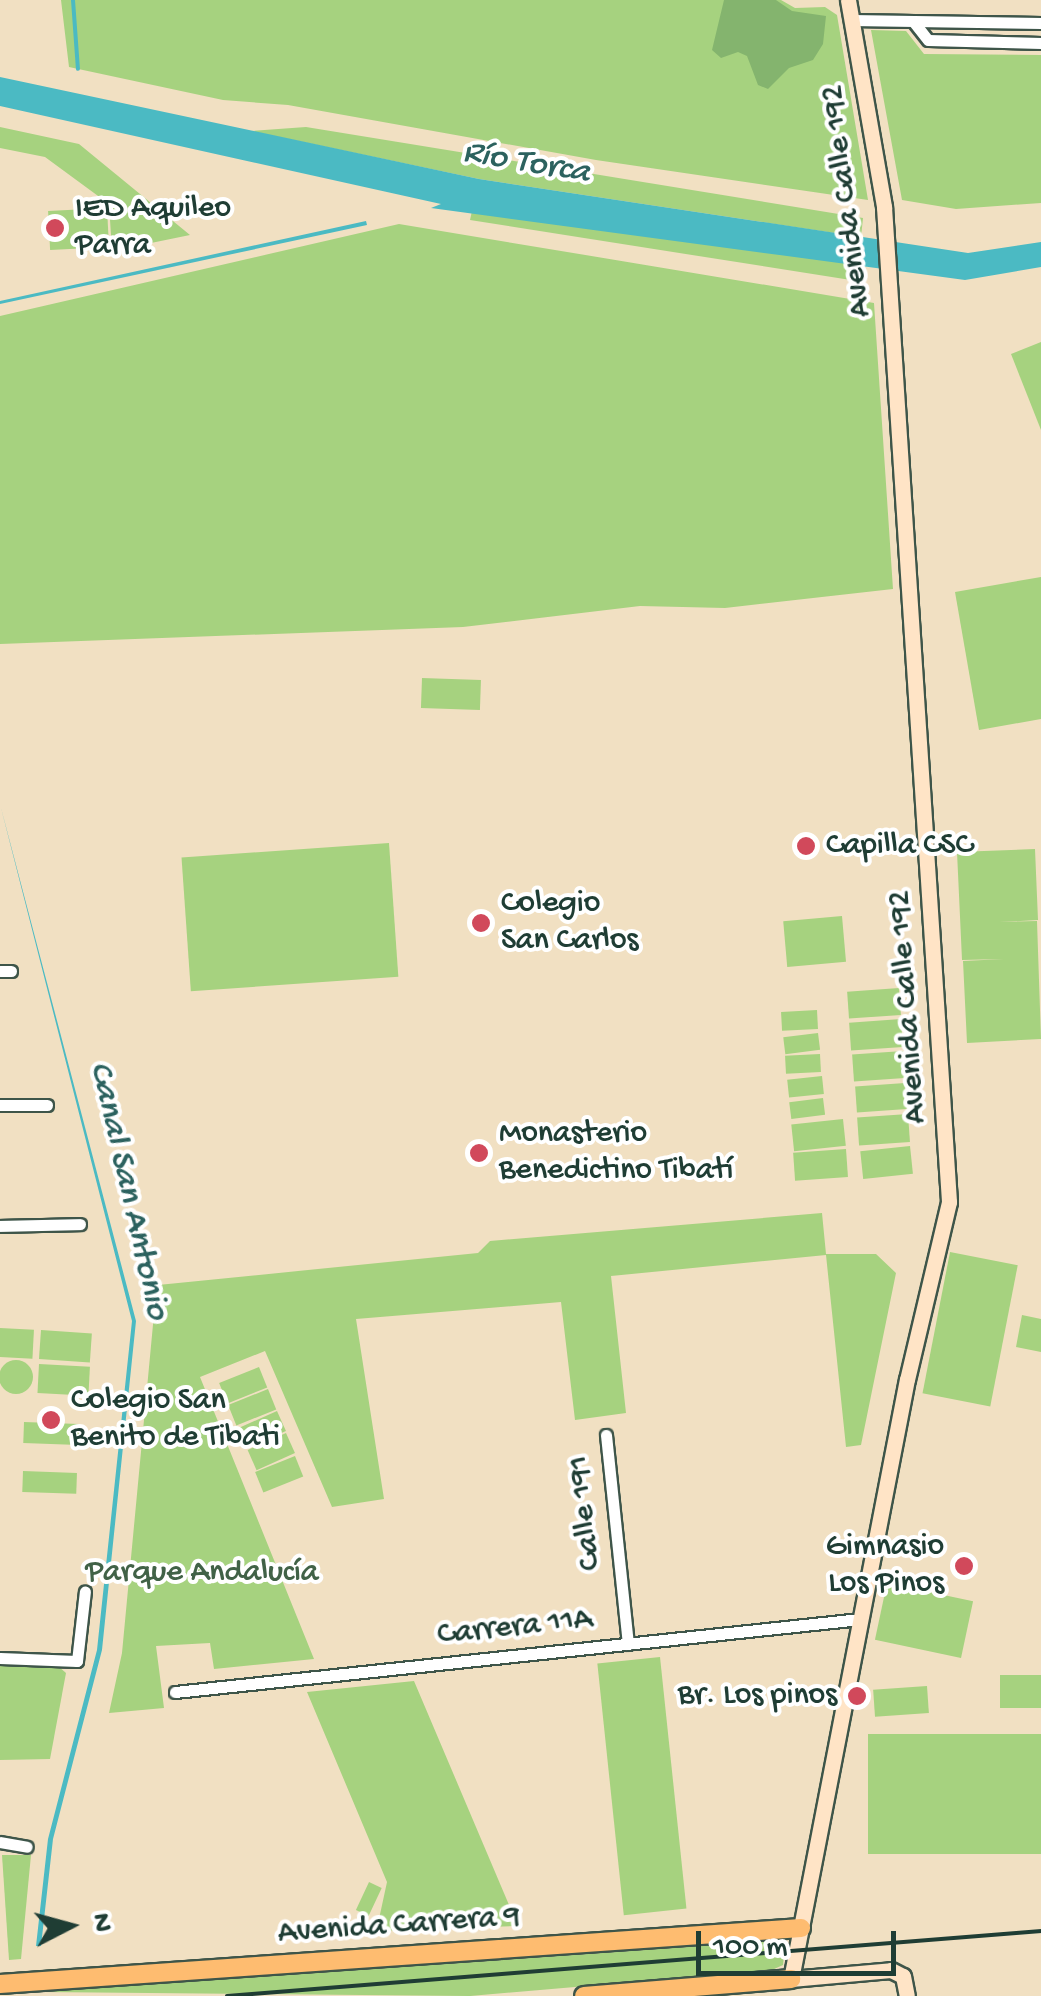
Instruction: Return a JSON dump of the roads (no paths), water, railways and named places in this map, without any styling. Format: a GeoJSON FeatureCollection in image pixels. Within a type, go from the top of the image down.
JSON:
{"type":"FeatureCollection","features":[{"type":"Feature","properties":{"kind":"main road","name":"Avenida Calle 192"},"geometry":{"type":"LineString","coordinates":[[791,1979],[860,1619],[950,1202],[885,232],[852,20],[845,0]]}},
{"type":"Feature","properties":{"kind":"main road","name":"Avenida Carrera 9"},"geometry":{"type":"LineString","coordinates":[[0,1984],[26,1989],[801,1928]]}},
{"type":"Feature","properties":{"kind":"main road"},"geometry":{"type":"LineString","coordinates":[[584,1996],[891,1970],[902,1976],[908,1996]]}},
{"type":"Feature","properties":{"kind":"street"},"geometry":{"type":"LineString","coordinates":[[852,20],[1041,23]]}},
{"type":"Feature","properties":{"kind":"street"},"geometry":{"type":"LineString","coordinates":[[912,21],[928,40],[1041,43]]}},
{"type":"Feature","properties":{"kind":"street"},"geometry":{"type":"LineString","coordinates":[[0,1105],[47,1105]]}},
{"type":"Feature","properties":{"kind":"street"},"geometry":{"type":"LineString","coordinates":[[0,1226],[80,1224]]}},
{"type":"Feature","properties":{"kind":"street","name":"Calle 191"},"geometry":{"type":"LineString","coordinates":[[606,1436],[628,1644]]}},
{"type":"Feature","properties":{"kind":"street"},"geometry":{"type":"LineString","coordinates":[[0,1658],[77,1661],[85,1592]]}},
{"type":"Feature","properties":{"kind":"street","name":"Carrera 11A"},"geometry":{"type":"LineString","coordinates":[[175,1692],[860,1619]]}},
{"type":"Feature","properties":{"kind":"street"},"geometry":{"type":"LineString","coordinates":[[0,1842],[28,1847]]}},
{"type":"Feature","properties":{"kind":"water"},"geometry":{"type":"Polygon","coordinates":[[[0,77],[479,179],[968,253],[1041,242],[1041,267],[965,280],[431,208],[441,204],[0,106],[0,77]]]}},
{"type":"Feature","properties":{"kind":"water"},"geometry":{"type":"Polygon","coordinates":[[[366,221],[367,225],[0,304],[0,301],[366,221]]]}},
{"type":"Feature","properties":{"kind":"water"},"geometry":{"type":"Polygon","coordinates":[[[0,804],[136,1321],[102,1650],[53,1839],[41,1946],[36,1946],[48,1839],[97,1650],[132,1321],[0,804]]]}},
{"type":"Feature","properties":{"kind":"waterway"},"geometry":{"type":"LineString","coordinates":[[73,0],[78,69]]}},
{"type":"Feature","properties":{"kind":"railway"},"geometry":{"type":"LineString","coordinates":[[227,1996],[1041,1931]]}},
{"type":"Feature","properties":{"kind":"place","name":"IED Aquileo Parra"},"geometry":{"type":"Point","coordinates":[55,228]}},
{"type":"Feature","properties":{"kind":"place","name":"Capilla CSC"},"geometry":{"type":"Point","coordinates":[806,846]}},
{"type":"Feature","properties":{"kind":"place","name":"Colegio San Carlos"},"geometry":{"type":"Point","coordinates":[481,923]}},
{"type":"Feature","properties":{"kind":"place","name":"Monasterio Benedictino Tibatí"},"geometry":{"type":"Point","coordinates":[479,1153]}},
{"type":"Feature","properties":{"kind":"place","name":"Colegio San Benito de Tibati"},"geometry":{"type":"Point","coordinates":[51,1420]}},
{"type":"Feature","properties":{"kind":"place","name":"Gimnasio Los Pinos"},"geometry":{"type":"Point","coordinates":[964,1566]}},
{"type":"Feature","properties":{"kind":"place","name":"Br. Los pinos"},"geometry":{"type":"Point","coordinates":[857,1696]}},
{"type":"Feature","properties":{"kind":"water label","name":"Río Torca"},"geometry":{"type":"Point","coordinates":[526,164]}},
{"type":"Feature","properties":{"kind":"water label","name":"Canal San Antonio"},"geometry":{"type":"Point","coordinates":[127,1191]}},
{"type":"Feature","properties":{"kind":"park label","name":"Parque Andalucía"},"geometry":{"type":"Point","coordinates":[202,1573]}}]}
